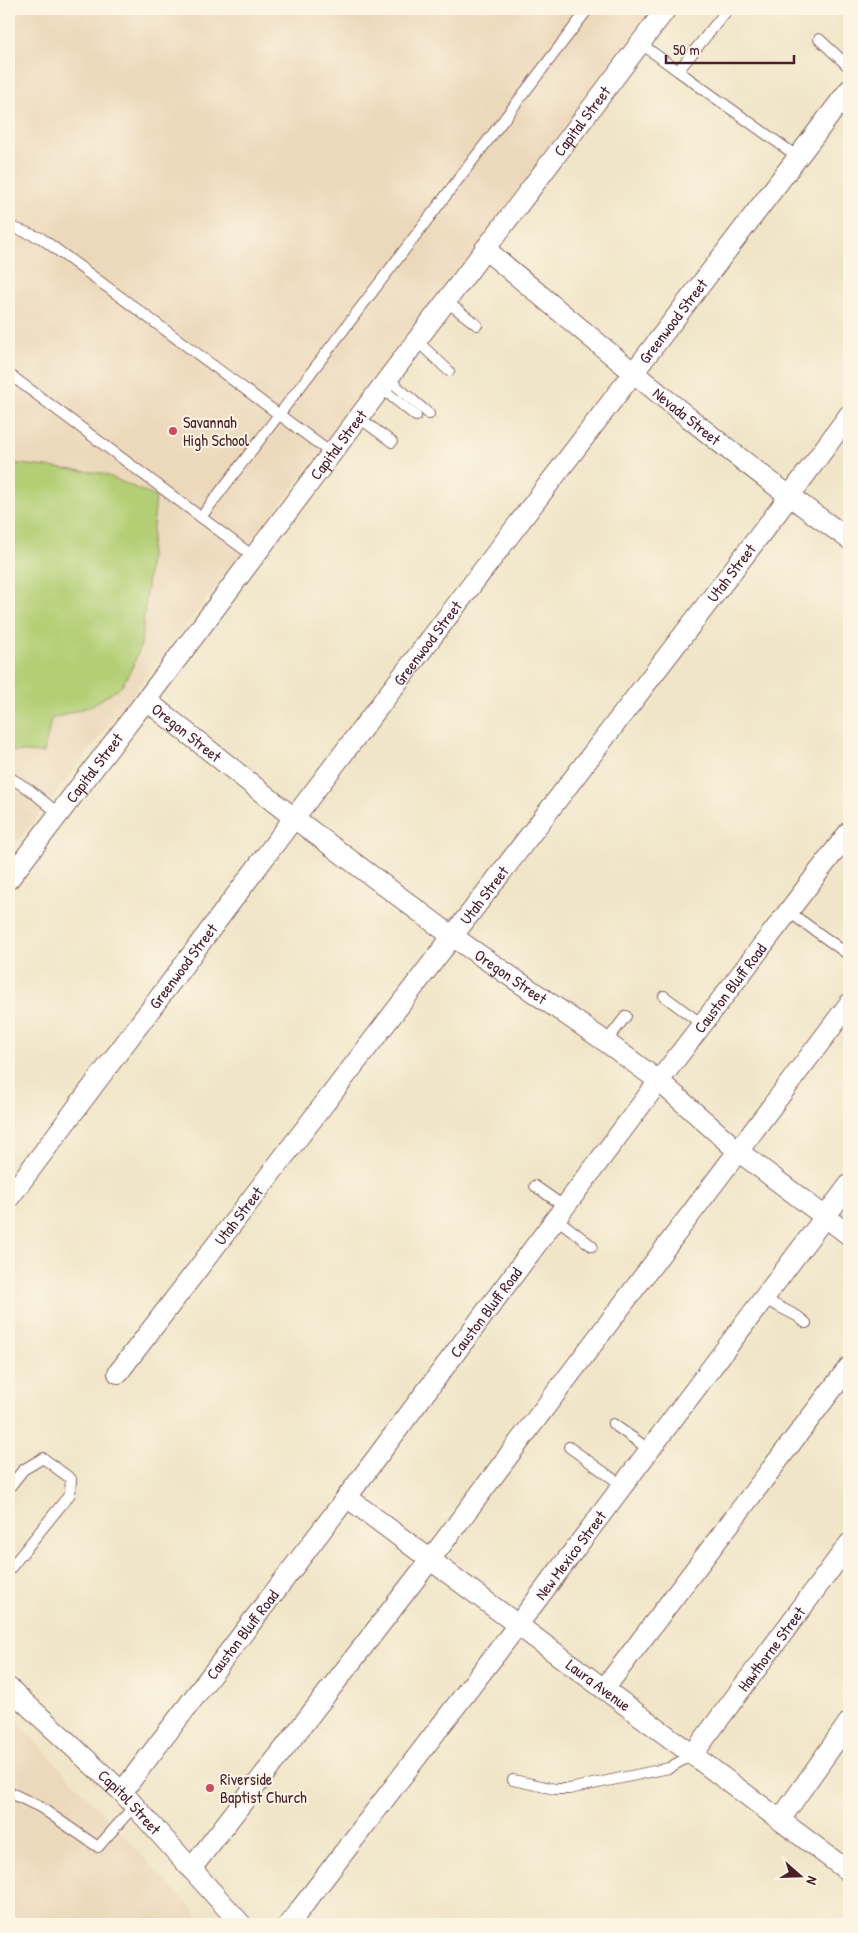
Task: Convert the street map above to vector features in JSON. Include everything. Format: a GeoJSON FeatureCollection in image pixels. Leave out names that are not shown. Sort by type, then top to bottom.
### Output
{"type":"FeatureCollection","features":[{"type":"Feature","properties":{"kind":"street","name":"Capital Street"},"geometry":{"type":"LineString","coordinates":[[9,879],[666,9]]}},
{"type":"Feature","properties":{"kind":"street","name":"Greenwood Street"},"geometry":{"type":"LineString","coordinates":[[9,1198],[294,818],[849,90]]}},
{"type":"Feature","properties":{"kind":"street","name":"Nevada Street"},"geometry":{"type":"LineString","coordinates":[[485,249],[634,373],[789,497],[849,539]]}},
{"type":"Feature","properties":{"kind":"street","name":"Utah Street"},"geometry":{"type":"LineString","coordinates":[[118,1374],[789,497],[849,415]]}},
{"type":"Feature","properties":{"kind":"street","name":"Oregon Street"},"geometry":{"type":"LineString","coordinates":[[146,700],[294,818],[452,936],[606,1042],[659,1081],[738,1151],[849,1234]]}},
{"type":"Feature","properties":{"kind":"street","name":"Causton Bluff Road"},"geometry":{"type":"LineString","coordinates":[[128,1799],[347,1497],[659,1081],[849,832]]}},
{"type":"Feature","properties":{"kind":"street"},"geometry":{"type":"LineString","coordinates":[[191,1869],[430,1560],[849,1004]]}},
{"type":"Feature","properties":{"kind":"street","name":"New Mexico Street"},"geometry":{"type":"LineString","coordinates":[[289,1924],[517,1626],[849,1185]]}},
{"type":"Feature","properties":{"kind":"street"},"geometry":{"type":"LineString","coordinates":[[604,1689],[849,1367]]}},
{"type":"Feature","properties":{"kind":"street","name":"Laura Avenue"},"geometry":{"type":"LineString","coordinates":[[347,1497],[517,1626],[693,1754],[849,1872]]}},
{"type":"Feature","properties":{"kind":"street","name":"Hawthorne Street"},"geometry":{"type":"LineString","coordinates":[[693,1754],[849,1544]]}},
{"type":"Feature","properties":{"kind":"street","name":"Capitol Street"},"geometry":{"type":"LineString","coordinates":[[9,1688],[128,1799],[241,1924]]}},
{"type":"Feature","properties":{"kind":"street"},"geometry":{"type":"LineString","coordinates":[[780,1820],[849,1722]]}},
{"type":"Feature","properties":{"kind":"lane"},"geometry":{"type":"LineString","coordinates":[[201,518],[278,414],[588,9]]}},
{"type":"Feature","properties":{"kind":"lane"},"geometry":{"type":"LineString","coordinates":[[678,71],[728,9]]}},
{"type":"Feature","properties":{"kind":"lane"},"geometry":{"type":"LineString","coordinates":[[819,39],[849,67]]}},
{"type":"Feature","properties":{"kind":"lane"},"geometry":{"type":"LineString","coordinates":[[640,42],[798,157]]}},
{"type":"Feature","properties":{"kind":"lane"},"geometry":{"type":"LineString","coordinates":[[9,226],[41,238],[331,453]]}},
{"type":"Feature","properties":{"kind":"lane"},"geometry":{"type":"LineString","coordinates":[[446,301],[477,325]]}},
{"type":"Feature","properties":{"kind":"lane"},"geometry":{"type":"LineString","coordinates":[[416,340],[449,371]]}},
{"type":"Feature","properties":{"kind":"lane"},"geometry":{"type":"LineString","coordinates":[[9,374],[253,556]]}},
{"type":"Feature","properties":{"kind":"lane"},"geometry":{"type":"LineString","coordinates":[[384,383],[429,414]]}},
{"type":"Feature","properties":{"kind":"lane"},"geometry":{"type":"LineString","coordinates":[[384,383],[416,416]]}},
{"type":"Feature","properties":{"kind":"lane"},"geometry":{"type":"LineString","coordinates":[[358,417],[392,442]]}},
{"type":"Feature","properties":{"kind":"lane"},"geometry":{"type":"LineString","coordinates":[[9,777],[30,790],[59,814]]}},
{"type":"Feature","properties":{"kind":"lane"},"geometry":{"type":"LineString","coordinates":[[789,912],[849,955]]}},
{"type":"Feature","properties":{"kind":"lane"},"geometry":{"type":"LineString","coordinates":[[664,996],[703,1025]]}},
{"type":"Feature","properties":{"kind":"lane"},"geometry":{"type":"LineString","coordinates":[[606,1042],[626,1016]]}},
{"type":"Feature","properties":{"kind":"lane"},"geometry":{"type":"LineString","coordinates":[[535,1186],[592,1246]]}},
{"type":"Feature","properties":{"kind":"lane"},"geometry":{"type":"LineString","coordinates":[[764,1298],[806,1323]]}},
{"type":"Feature","properties":{"kind":"lane"},"geometry":{"type":"LineString","coordinates":[[613,1424],[650,1450]]}},
{"type":"Feature","properties":{"kind":"lane"},"geometry":{"type":"LineString","coordinates":[[569,1447],[623,1486]]}},
{"type":"Feature","properties":{"kind":"lane"},"geometry":{"type":"LineString","coordinates":[[9,1488],[23,1470],[43,1458],[71,1480],[70,1494],[9,1570]]}},
{"type":"Feature","properties":{"kind":"lane"},"geometry":{"type":"LineString","coordinates":[[513,1780],[555,1789],[569,1789],[669,1768],[693,1754]]}},
{"type":"Feature","properties":{"kind":"lane"},"geometry":{"type":"LineString","coordinates":[[9,1792],[40,1807],[98,1847],[128,1799]]}},
{"type":"Feature","properties":{"kind":"shaded area","name":"Savannah High School"},"geometry":{"type":"Polygon","coordinates":[[[9,9],[665,9],[9,853],[9,9]]]}},
{"type":"Feature","properties":{"kind":"shaded area"},"geometry":{"type":"Polygon","coordinates":[[[9,1713],[206,1924],[9,1924],[9,1713]]]}},
{"type":"Feature","properties":{"kind":"green space"},"geometry":{"type":"Polygon","coordinates":[[[9,445],[11,445],[10,463],[102,473],[156,497],[141,645],[133,666],[121,687],[91,706],[51,719],[44,753],[9,751],[9,445]]]}},
{"type":"Feature","properties":{"kind":"place","name":"Savannah High School"},"geometry":{"type":"Point","coordinates":[173,431]}},
{"type":"Feature","properties":{"kind":"place","name":"Riverside Baptist Church"},"geometry":{"type":"Point","coordinates":[210,1788]}}]}
